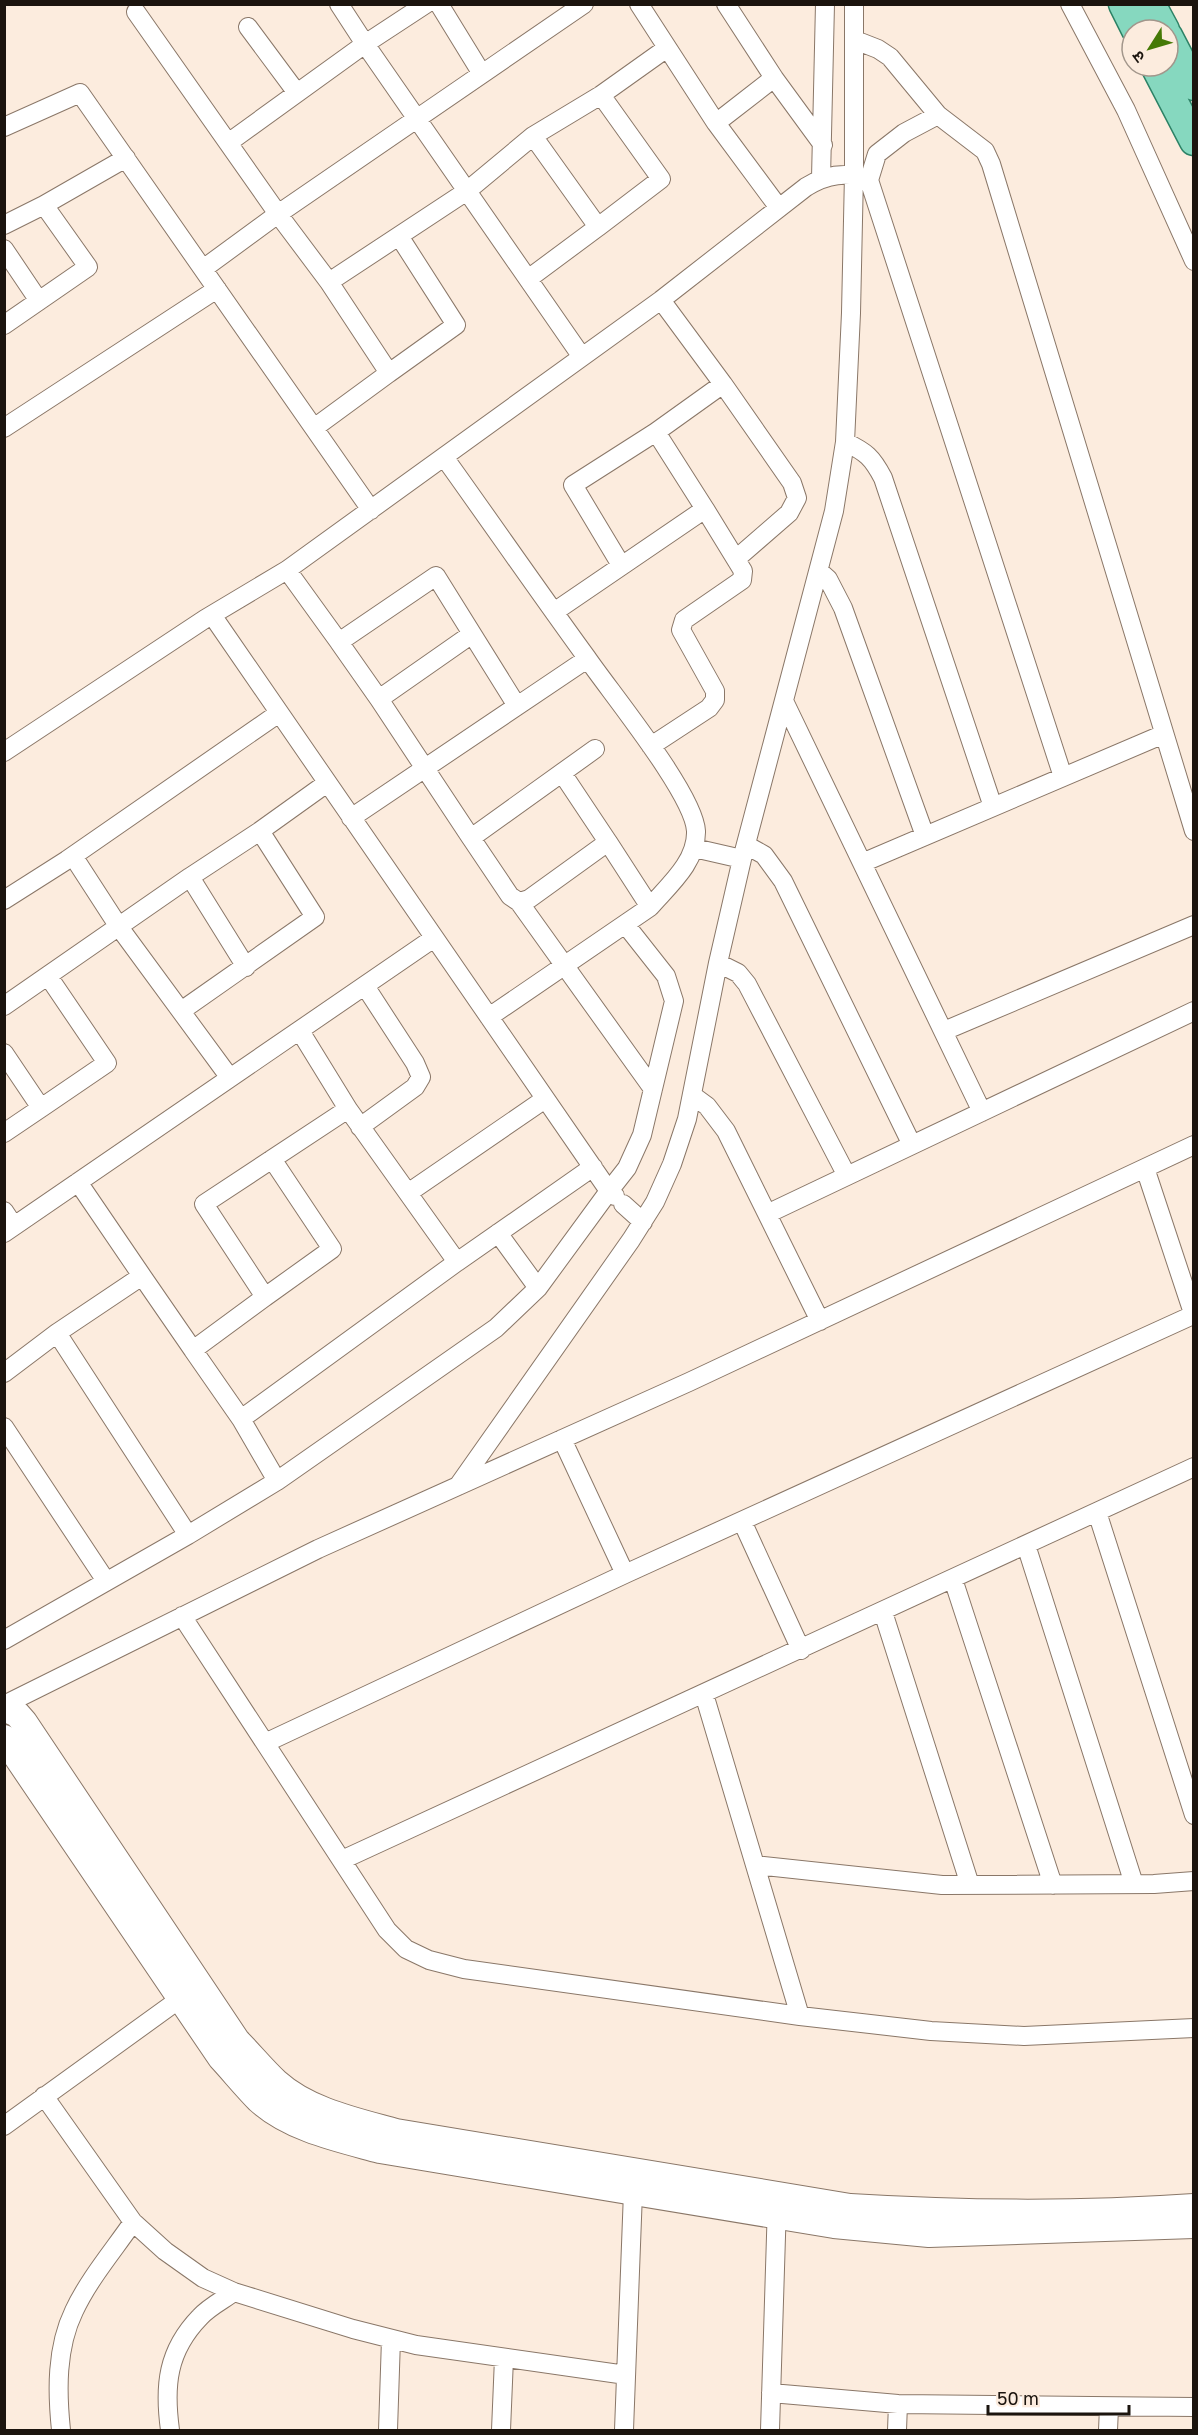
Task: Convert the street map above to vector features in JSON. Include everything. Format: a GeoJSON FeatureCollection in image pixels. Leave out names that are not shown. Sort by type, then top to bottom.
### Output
{"type":"FeatureCollection","features":[{"type":"Feature","properties":{"kind":"main road"},"geometry":{"type":"LineString","coordinates":[[1123,4],[1130,18]]}},
{"type":"Feature","properties":{"kind":"main road"},"geometry":{"type":"LineString","coordinates":[[1151,4],[1159,18]]}},
{"type":"Feature","properties":{"kind":"main road"},"geometry":{"type":"LineString","coordinates":[[1180,59],[1194,86]]}},
{"type":"Feature","properties":{"kind":"main road"},"geometry":{"type":"LineString","coordinates":[[1161,78],[1194,141]]}},
{"type":"Feature","properties":{"kind":"street"},"geometry":{"type":"LineString","coordinates":[[339,4],[582,357]]}},
{"type":"Feature","properties":{"kind":"street"},"geometry":{"type":"LineString","coordinates":[[228,143],[365,44],[426,4]]}},
{"type":"Feature","properties":{"kind":"street"},"geometry":{"type":"LineString","coordinates":[[439,4],[482,74]]}},
{"type":"Feature","properties":{"kind":"street"},"geometry":{"type":"LineString","coordinates":[[203,269],[278,214],[584,4]]}},
{"type":"Feature","properties":{"kind":"street"},"geometry":{"type":"LineString","coordinates":[[639,4],[716,123],[779,208]]}},
{"type":"Feature","properties":{"kind":"street"},"geometry":{"type":"LineString","coordinates":[[726,4],[774,78],[823,145]]}},
{"type":"Feature","properties":{"kind":"street"},"geometry":{"type":"LineString","coordinates":[[821,178],[825,4]]}},
{"type":"Feature","properties":{"kind":"street"},"geometry":{"type":"LineString","coordinates":[[458,1486],[643,1222],[672,1164],[687,1119],[718,963],[744,852],[834,511],[845,442],[862,177],[854,4]]}},
{"type":"Feature","properties":{"kind":"street"},"geometry":{"type":"LineString","coordinates":[[1070,4],[1126,110],[1194,261]]}},
{"type":"Feature","properties":{"kind":"street"},"geometry":{"type":"LineString","coordinates":[[136,12],[278,214],[329,282],[389,373]]}},
{"type":"Feature","properties":{"kind":"street"},"geometry":{"type":"LineString","coordinates":[[248,27],[297,93]]}},
{"type":"Feature","properties":{"kind":"street"},"geometry":{"type":"LineString","coordinates":[[855,40],[878,49],[890,57],[938,115],[985,151],[991,164],[1194,831]]}},
{"type":"Feature","properties":{"kind":"street"},"geometry":{"type":"LineString","coordinates":[[329,282],[467,190],[534,136],[601,95],[668,48]]}},
{"type":"Feature","properties":{"kind":"street"},"geometry":{"type":"LineString","coordinates":[[716,123],[774,78]]}},
{"type":"Feature","properties":{"kind":"street"},"geometry":{"type":"LineString","coordinates":[[4,128],[81,93],[371,510]]}},
{"type":"Feature","properties":{"kind":"street"},"geometry":{"type":"LineString","coordinates":[[528,279],[661,179],[601,95]]}},
{"type":"Feature","properties":{"kind":"street"},"geometry":{"type":"LineString","coordinates":[[862,177],[877,154],[890,141],[938,115]]}},
{"type":"Feature","properties":{"kind":"street"},"geometry":{"type":"LineString","coordinates":[[534,136],[598,227]]}},
{"type":"Feature","properties":{"kind":"street"},"geometry":{"type":"LineString","coordinates":[[4,225],[126,158]]}},
{"type":"Feature","properties":{"kind":"street"},"geometry":{"type":"LineString","coordinates":[[4,752],[212,615],[287,570],[661,300],[821,178],[862,177]]}},
{"type":"Feature","properties":{"kind":"street"},"geometry":{"type":"LineString","coordinates":[[862,177],[1063,777]]}},
{"type":"Feature","properties":{"kind":"street"},"geometry":{"type":"LineString","coordinates":[[4,325],[88,267],[44,205]]}},
{"type":"Feature","properties":{"kind":"street"},"geometry":{"type":"LineString","coordinates":[[314,428],[456,325],[399,236]]}},
{"type":"Feature","properties":{"kind":"street"},"geometry":{"type":"LineString","coordinates":[[4,249],[39,301]]}},
{"type":"Feature","properties":{"kind":"street"},"geometry":{"type":"LineString","coordinates":[[8,419],[217,289]]}},
{"type":"Feature","properties":{"kind":"street"},"geometry":{"type":"LineString","coordinates":[[661,300],[792,483],[797,498],[789,513],[736,560]]}},
{"type":"Feature","properties":{"kind":"street"},"geometry":{"type":"LineString","coordinates":[[621,566],[573,484],[656,432],[723,384]]}},
{"type":"Feature","properties":{"kind":"street"},"geometry":{"type":"LineString","coordinates":[[651,746],[709,708],[715,700],[715,691],[681,630],[684,620],[742,580],[743,571],[656,432]]}},
{"type":"Feature","properties":{"kind":"street"},"geometry":{"type":"LineString","coordinates":[[845,442],[862,450],[873,460],[883,478],[993,807]]}},
{"type":"Feature","properties":{"kind":"street"},"geometry":{"type":"LineString","coordinates":[[444,457],[651,746],[691,809],[699,850],[650,907],[489,1017]]}},
{"type":"Feature","properties":{"kind":"street"},"geometry":{"type":"LineString","coordinates":[[554,612],[705,509]]}},
{"type":"Feature","properties":{"kind":"street"},"geometry":{"type":"LineString","coordinates":[[287,570],[379,699],[510,896],[519,903],[653,1089]]}},
{"type":"Feature","properties":{"kind":"street"},"geometry":{"type":"LineString","coordinates":[[819,571],[828,579],[843,608],[925,836]]}},
{"type":"Feature","properties":{"kind":"street"},"geometry":{"type":"LineString","coordinates":[[339,642],[436,576],[517,706]]}},
{"type":"Feature","properties":{"kind":"street"},"geometry":{"type":"LineString","coordinates":[[212,615],[593,1167],[616,1197],[643,1222]]}},
{"type":"Feature","properties":{"kind":"street"},"geometry":{"type":"LineString","coordinates":[[379,699],[472,634]]}},
{"type":"Feature","properties":{"kind":"street"},"geometry":{"type":"LineString","coordinates":[[351,818],[587,659]]}},
{"type":"Feature","properties":{"kind":"street"},"geometry":{"type":"LineString","coordinates":[[784,701],[982,1112]]}},
{"type":"Feature","properties":{"kind":"street"},"geometry":{"type":"LineString","coordinates":[[4,900],[73,856],[279,713]]}},
{"type":"Feature","properties":{"kind":"street"},"geometry":{"type":"LineString","coordinates":[[862,863],[1164,734]]}},
{"type":"Feature","properties":{"kind":"street"},"geometry":{"type":"LineString","coordinates":[[471,838],[595,749]]}},
{"type":"Feature","properties":{"kind":"street"},"geometry":{"type":"LineString","coordinates":[[562,773],[650,907]]}},
{"type":"Feature","properties":{"kind":"street"},"geometry":{"type":"LineString","coordinates":[[4,1006],[327,783]]}},
{"type":"Feature","properties":{"kind":"street"},"geometry":{"type":"LineString","coordinates":[[181,1011],[315,917],[260,831]]}},
{"type":"Feature","properties":{"kind":"street"},"geometry":{"type":"LineString","coordinates":[[519,903],[529,899],[608,842]]}},
{"type":"Feature","properties":{"kind":"street"},"geometry":{"type":"LineString","coordinates":[[699,850],[723,855],[744,852],[764,855],[783,881],[912,1145]]}},
{"type":"Feature","properties":{"kind":"street"},"geometry":{"type":"LineString","coordinates":[[73,856],[119,927],[230,1078]]}},
{"type":"Feature","properties":{"kind":"street"},"geometry":{"type":"LineString","coordinates":[[190,877],[246,967]]}},
{"type":"Feature","properties":{"kind":"street"},"geometry":{"type":"LineString","coordinates":[[4,1640],[188,1535],[277,1480],[496,1328],[538,1288],[616,1197],[636,1152],[653,1089],[674,1001],[673,995],[666,976],[625,924]]}},
{"type":"Feature","properties":{"kind":"street"},"geometry":{"type":"LineString","coordinates":[[944,1031],[1194,925]]}},
{"type":"Feature","properties":{"kind":"street"},"geometry":{"type":"LineString","coordinates":[[8,1223],[78,1182],[434,938]]}},
{"type":"Feature","properties":{"kind":"street"},"geometry":{"type":"LineString","coordinates":[[718,963],[738,973],[747,984],[847,1176]]}},
{"type":"Feature","properties":{"kind":"street"},"geometry":{"type":"LineString","coordinates":[[4,1133],[107,1063],[48,976]]}},
{"type":"Feature","properties":{"kind":"street"},"geometry":{"type":"LineString","coordinates":[[360,1127],[415,1087],[421,1077],[415,1063],[365,986]]}},
{"type":"Feature","properties":{"kind":"street"},"geometry":{"type":"LineString","coordinates":[[767,1214],[1194,1011]]}},
{"type":"Feature","properties":{"kind":"street"},"geometry":{"type":"LineString","coordinates":[[300,1030],[360,1127],[457,1262]]}},
{"type":"Feature","properties":{"kind":"street"},"geometry":{"type":"LineString","coordinates":[[4,1053],[41,1108]]}},
{"type":"Feature","properties":{"kind":"street"},"geometry":{"type":"LineString","coordinates":[[692,1095],[707,1106],[726,1131],[820,1321]]}},
{"type":"Feature","properties":{"kind":"street"},"geometry":{"type":"LineString","coordinates":[[408,1193],[545,1098]]}},
{"type":"Feature","properties":{"kind":"street"},"geometry":{"type":"LineString","coordinates":[[265,1297],[204,1204],[348,1109]]}},
{"type":"Feature","properties":{"kind":"street"},"geometry":{"type":"LineString","coordinates":[[4,1706],[318,1549],[820,1321],[1194,1145]]}},
{"type":"Feature","properties":{"kind":"street"},"geometry":{"type":"LineString","coordinates":[[193,1350],[332,1249],[272,1159]]}},
{"type":"Feature","properties":{"kind":"street"},"geometry":{"type":"LineString","coordinates":[[241,1419],[457,1262],[593,1167]]}},
{"type":"Feature","properties":{"kind":"street"},"geometry":{"type":"LineString","coordinates":[[265,1743],[625,1574],[1193,1316],[1145,1168]]}},
{"type":"Feature","properties":{"kind":"street"},"geometry":{"type":"LineString","coordinates":[[78,1182],[241,1419],[277,1480]]}},
{"type":"Feature","properties":{"kind":"street"},"geometry":{"type":"LineString","coordinates":[[498,1233],[538,1288]]}},
{"type":"Feature","properties":{"kind":"street"},"geometry":{"type":"LineString","coordinates":[[4,1372],[142,1276]]}},
{"type":"Feature","properties":{"kind":"street"},"geometry":{"type":"LineString","coordinates":[[57,1333],[188,1535]]}},
{"type":"Feature","properties":{"kind":"street"},"geometry":{"type":"LineString","coordinates":[[4,1427],[106,1581]]}},
{"type":"Feature","properties":{"kind":"street"},"geometry":{"type":"LineString","coordinates":[[562,1439],[625,1574]]}},
{"type":"Feature","properties":{"kind":"street"},"geometry":{"type":"LineString","coordinates":[[342,1860],[1194,1467]]}},
{"type":"Feature","properties":{"kind":"street"},"geometry":{"type":"LineString","coordinates":[[1097,1512],[1194,1815]]}},
{"type":"Feature","properties":{"kind":"street"},"geometry":{"type":"LineString","coordinates":[[742,1521],[801,1650]]}},
{"type":"Feature","properties":{"kind":"street"},"geometry":{"type":"LineString","coordinates":[[1026,1545],[1134,1884]]}},
{"type":"Feature","properties":{"kind":"street"},"geometry":{"type":"LineString","coordinates":[[954,1579],[1053,1885]]}},
{"type":"Feature","properties":{"kind":"street"},"geometry":{"type":"LineString","coordinates":[[883,1612],[970,1886]]}},
{"type":"Feature","properties":{"kind":"street"},"geometry":{"type":"LineString","coordinates":[[182,1616],[387,1930],[405,1949],[429,1960],[464,1969],[800,2016],[931,2031],[1024,2036],[1194,2028]]}},
{"type":"Feature","properties":{"kind":"street"},"geometry":{"type":"LineString","coordinates":[[704,1694],[800,2016]]}},
{"type":"Feature","properties":{"kind":"street"},"geometry":{"type":"LineString","coordinates":[[4,1706],[17,1714],[24,1722],[190,1992],[221,2058],[261,2101],[289,2119],[326,2135],[380,2150],[633,2192],[777,2206],[850,2207],[927,2212],[1135,2211],[1194,2207]]}},
{"type":"Feature","properties":{"kind":"street"},"geometry":{"type":"LineString","coordinates":[[4,1738],[190,1992],[277,2083],[306,2102],[343,2117],[396,2132],[777,2206],[834,2225],[929,2234],[1194,2225]]}},
{"type":"Feature","properties":{"kind":"street"},"geometry":{"type":"LineString","coordinates":[[755,1865],[970,1886],[1194,1881]]}},
{"type":"Feature","properties":{"kind":"street"},"geometry":{"type":"LineString","coordinates":[[4,2126],[190,1992]]}},
{"type":"Feature","properties":{"kind":"street"},"geometry":{"type":"LineString","coordinates":[[44,2096],[134,2222],[165,2251],[203,2278],[234,2292],[416,2345],[626,2375]]}},
{"type":"Feature","properties":{"kind":"street"},"geometry":{"type":"LineString","coordinates":[[624,2430],[633,2192]]}},
{"type":"Feature","properties":{"kind":"street"},"geometry":{"type":"LineString","coordinates":[[770,2430],[777,2206]]}},
{"type":"Feature","properties":{"kind":"street"},"geometry":{"type":"LineString","coordinates":[[61,2430],[58,2395],[62,2351],[73,2314],[88,2285],[134,2222]]}},
{"type":"Feature","properties":{"kind":"street"},"geometry":{"type":"LineString","coordinates":[[170,2430],[166,2403],[170,2364],[182,2339],[201,2316],[234,2292]]}},
{"type":"Feature","properties":{"kind":"street"},"geometry":{"type":"LineString","coordinates":[[388,2430],[391,2338]]}},
{"type":"Feature","properties":{"kind":"street"},"geometry":{"type":"LineString","coordinates":[[501,2430],[504,2358]]}},
{"type":"Feature","properties":{"kind":"street"},"geometry":{"type":"LineString","coordinates":[[771,2393],[898,2404],[1109,2408],[1194,2407]]}},
{"type":"Feature","properties":{"kind":"street"},"geometry":{"type":"LineString","coordinates":[[897,2430],[898,2404]]}},
{"type":"Feature","properties":{"kind":"street"},"geometry":{"type":"LineString","coordinates":[[1108,2430],[1109,2408]]}}]}
